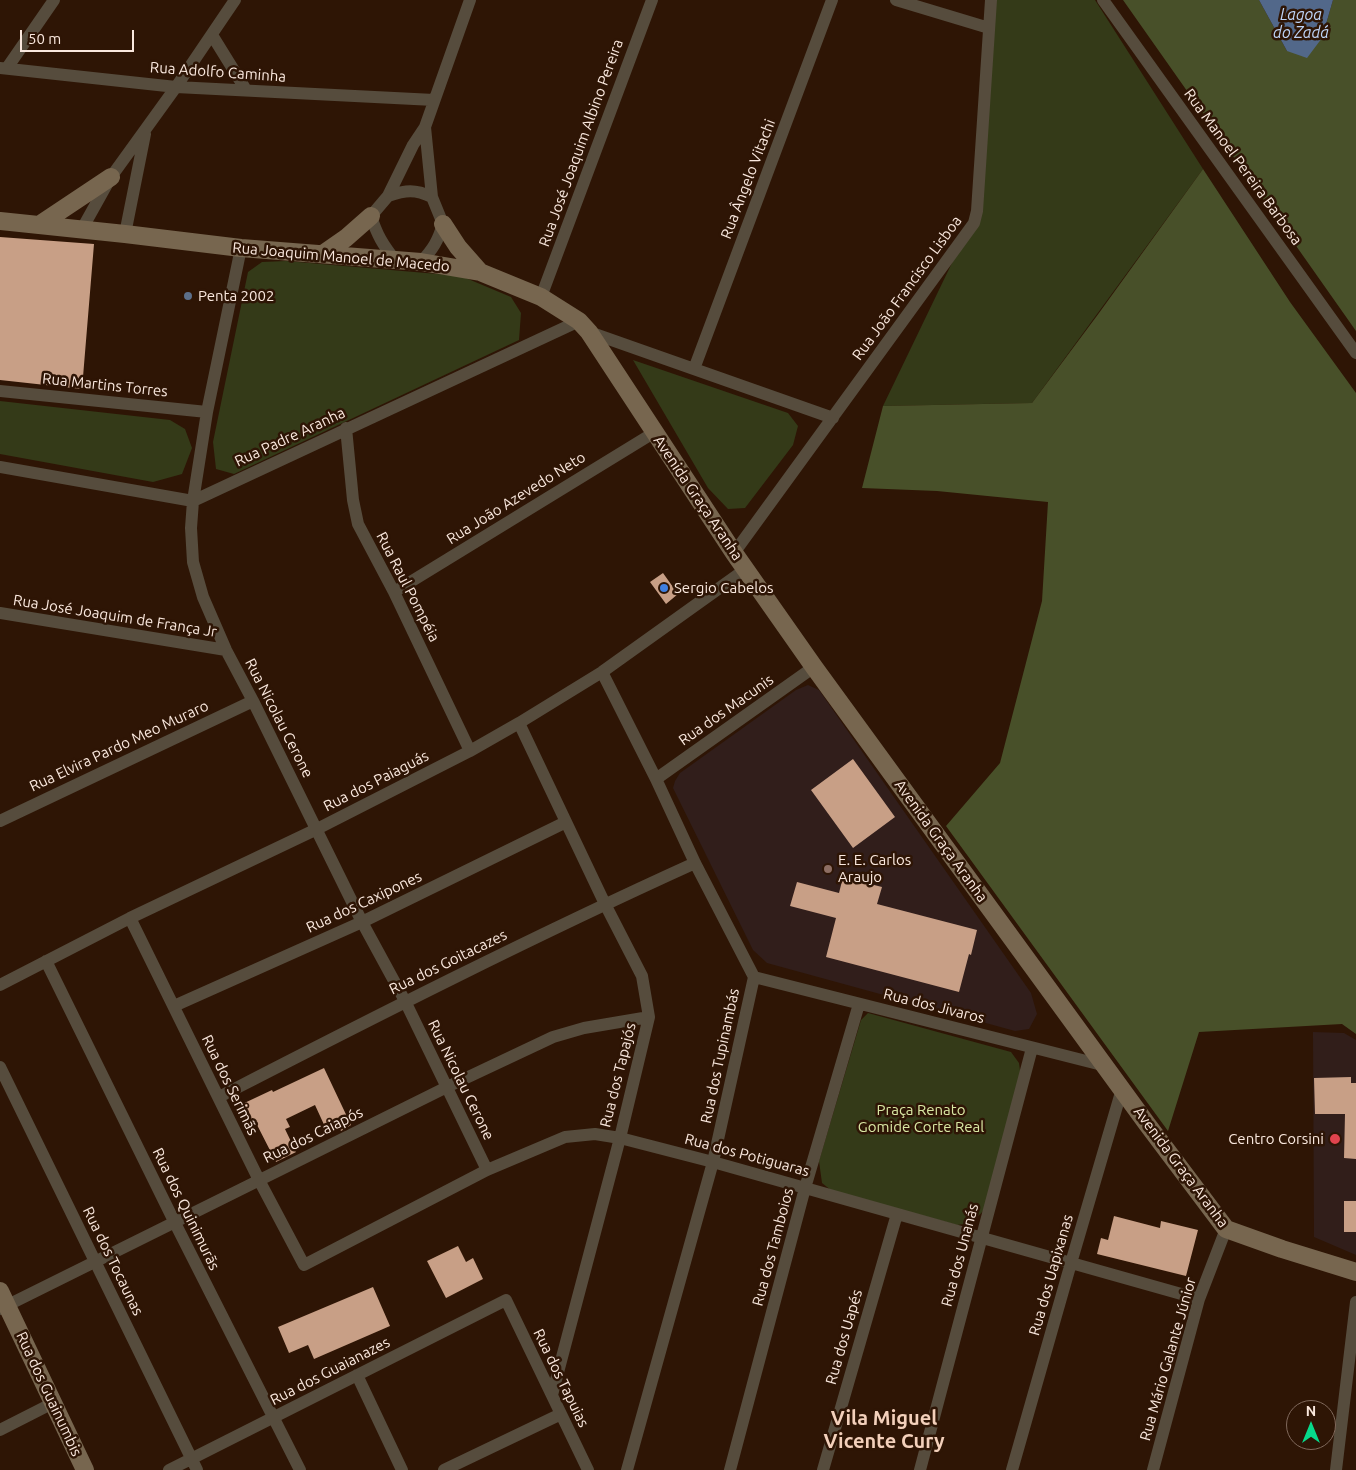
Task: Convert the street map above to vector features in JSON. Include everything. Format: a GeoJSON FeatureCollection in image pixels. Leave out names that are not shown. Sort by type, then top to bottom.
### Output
{"type":"FeatureCollection","features":[{"type":"Feature","properties":{"kind":"street"},"geometry":{"type":"LineString","coordinates":[[4,68],[54,0]]}},
{"type":"Feature","properties":{"kind":"street"},"geometry":{"type":"LineString","coordinates":[[82,229],[111,177],[176,87],[235,0]]}},
{"type":"Feature","properties":{"kind":"street"},"geometry":{"type":"LineString","coordinates":[[323,254],[371,216],[388,196],[413,145],[425,126],[470,0]]}},
{"type":"Feature","properties":{"kind":"street","name":"Rua José Joaquim Albino Pereira"},"geometry":{"type":"LineString","coordinates":[[541,297],[652,0]]}},
{"type":"Feature","properties":{"kind":"street","name":"Rua Ângelo Vitachi"},"geometry":{"type":"LineString","coordinates":[[694,369],[832,0]]}},
{"type":"Feature","properties":{"kind":"street"},"geometry":{"type":"LineString","coordinates":[[896,0],[989,28]]}},
{"type":"Feature","properties":{"kind":"street","name":"Rua João Francisco Lisboa"},"geometry":{"type":"LineString","coordinates":[[734,552],[974,224],[977,211],[991,0]]}},
{"type":"Feature","properties":{"kind":"street","name":"Rua Manoel Pereira Barbosa"},"geometry":{"type":"LineString","coordinates":[[1103,0],[1356,353]]}},
{"type":"Feature","properties":{"kind":"street"},"geometry":{"type":"LineString","coordinates":[[212,35],[246,90]]}},
{"type":"Feature","properties":{"kind":"street","name":"Rua Adolfo Caminha"},"geometry":{"type":"LineString","coordinates":[[4,68],[176,87],[434,100]]}},
{"type":"Feature","properties":{"kind":"street"},"geometry":{"type":"LineString","coordinates":[[425,126],[432,197],[444,224],[458,247],[480,272]]}},
{"type":"Feature","properties":{"kind":"street"},"geometry":{"type":"LineString","coordinates":[[125,234],[146,129]]}},
{"type":"Feature","properties":{"kind":"street"},"geometry":{"type":"LineString","coordinates":[[39,225],[111,177]]}},
{"type":"Feature","properties":{"kind":"street"},"geometry":{"type":"LineString","coordinates":[[388,196],[412,191],[432,197]]}},
{"type":"Feature","properties":{"kind":"street"},"geometry":{"type":"LineString","coordinates":[[371,216],[376,234],[382,245],[395,260]]}},
{"type":"Feature","properties":{"kind":"street","name":"Rua Joaquim Manoel de Macedo"},"geometry":{"type":"LineString","coordinates":[[0,221],[241,248],[421,262],[480,272],[541,297],[584,326],[694,369],[833,418]]}},
{"type":"Feature","properties":{"kind":"street"},"geometry":{"type":"LineString","coordinates":[[421,262],[439,239],[444,224]]}},
{"type":"Feature","properties":{"kind":"street","name":"Rua Nicolau Cerone"},"geometry":{"type":"LineString","coordinates":[[241,248],[207,412],[193,500],[191,528],[194,562],[203,597],[226,650],[362,922],[405,1001],[487,1170]]}},
{"type":"Feature","properties":{"kind":"street","name":"Rua Padre Aranha"},"geometry":{"type":"LineString","coordinates":[[193,500],[346,428],[584,326]]}},
{"type":"Feature","properties":{"kind":"street","name":"Avenida Graça Aranha"},"geometry":{"type":"LineString","coordinates":[[584,326],[734,552],[814,667],[1226,1229],[1356,1272]]}},
{"type":"Feature","properties":{"kind":"street","name":"Rua Martins Torres"},"geometry":{"type":"LineString","coordinates":[[0,391],[207,412]]}},
{"type":"Feature","properties":{"kind":"street","name":"Rua Raul Pompéia"},"geometry":{"type":"LineString","coordinates":[[346,428],[353,500],[358,524],[394,592],[470,751]]}},
{"type":"Feature","properties":{"kind":"street","name":"Rua João Azevedo Neto"},"geometry":{"type":"LineString","coordinates":[[394,592],[655,432]]}},
{"type":"Feature","properties":{"kind":"street"},"geometry":{"type":"LineString","coordinates":[[0,468],[193,500]]}},
{"type":"Feature","properties":{"kind":"street","name":"Rua dos Paiaguás"},"geometry":{"type":"LineString","coordinates":[[0,985],[130,918],[317,829],[470,751],[602,672],[746,569]]}},
{"type":"Feature","properties":{"kind":"street","name":"Rua José Joaquim de França Jr"},"geometry":{"type":"LineString","coordinates":[[0,613],[226,650]]}},
{"type":"Feature","properties":{"kind":"street","name":"Rua dos Macunis"},"geometry":{"type":"LineString","coordinates":[[656,779],[814,667]]}},
{"type":"Feature","properties":{"kind":"street","name":"Rua dos Tupinambás"},"geometry":{"type":"LineString","coordinates":[[602,672],[656,779],[695,863],[754,977],[713,1162],[627,1470]]}},
{"type":"Feature","properties":{"kind":"street","name":"Rua Elvira Pardo Meo Muraro"},"geometry":{"type":"LineString","coordinates":[[0,821],[253,701]]}},
{"type":"Feature","properties":{"kind":"street","name":"Rua dos Tapajós"},"geometry":{"type":"LineString","coordinates":[[519,723],[605,904],[642,976],[649,1017],[620,1138],[552,1395]]}},
{"type":"Feature","properties":{"kind":"street","name":"Rua dos Caxipones"},"geometry":{"type":"LineString","coordinates":[[174,1006],[362,922],[566,822]]}},
{"type":"Feature","properties":{"kind":"street","name":"Rua dos Goitacazes"},"geometry":{"type":"LineString","coordinates":[[219,1097],[405,1001],[605,904],[695,863]]}},
{"type":"Feature","properties":{"kind":"street","name":"Rua dos Serimãs"},"geometry":{"type":"LineString","coordinates":[[130,918],[259,1180],[304,1265]]}},
{"type":"Feature","properties":{"kind":"street","name":"Rua dos Quinimurãs"},"geometry":{"type":"LineString","coordinates":[[46,962],[174,1222],[300,1470]]}},
{"type":"Feature","properties":{"kind":"street","name":"Rua dos Jivaros"},"geometry":{"type":"LineString","coordinates":[[754,977],[1106,1066]]}},
{"type":"Feature","properties":{"kind":"street","name":"Rua dos Tamboios"},"geometry":{"type":"LineString","coordinates":[[730,1470],[805,1188],[859,1004]]}},
{"type":"Feature","properties":{"kind":"street","name":"Rua dos Caiapós"},"geometry":{"type":"LineString","coordinates":[[2,1302],[95,1261],[446,1087],[553,1037],[584,1028],[649,1017]]}},
{"type":"Feature","properties":{"kind":"street","name":"Rua dos Unanás"},"geometry":{"type":"LineString","coordinates":[[920,1470],[1032,1048]]}},
{"type":"Feature","properties":{"kind":"street","name":"Rua dos Tocaunas"},"geometry":{"type":"LineString","coordinates":[[0,1067],[194,1465]]}},
{"type":"Feature","properties":{"kind":"street","name":"Rua dos Uapixanas"},"geometry":{"type":"LineString","coordinates":[[1012,1470],[1122,1089]]}},
{"type":"Feature","properties":{"kind":"street","name":"Rua dos Potiguaras"},"geometry":{"type":"LineString","coordinates":[[304,1265],[487,1170],[566,1137],[595,1134],[620,1138],[713,1162],[1199,1299]]}},
{"type":"Feature","properties":{"kind":"street","name":"Rua dos Uapés"},"geometry":{"type":"LineString","coordinates":[[823,1470],[897,1214]]}},
{"type":"Feature","properties":{"kind":"street","name":"Rua Mário Galante Júnior"},"geometry":{"type":"LineString","coordinates":[[1153,1470],[1199,1299],[1226,1229]]}},
{"type":"Feature","properties":{"kind":"street","name":"Rua dos Tapuias"},"geometry":{"type":"LineString","coordinates":[[506,1300],[588,1470]]}},
{"type":"Feature","properties":{"kind":"street","name":"Rua dos Guaianazes"},"geometry":{"type":"LineString","coordinates":[[169,1470],[194,1465],[273,1418],[506,1300]]}},
{"type":"Feature","properties":{"kind":"street","name":"Rua dos Guainumbis"},"geometry":{"type":"LineString","coordinates":[[2,1302],[85,1470]]}},
{"type":"Feature","properties":{"kind":"street"},"geometry":{"type":"LineString","coordinates":[[1336,1470],[1356,1302]]}},
{"type":"Feature","properties":{"kind":"street"},"geometry":{"type":"LineString","coordinates":[[357,1375],[402,1470]]}},
{"type":"Feature","properties":{"kind":"street"},"geometry":{"type":"LineString","coordinates":[[0,1430],[53,1403]]}},
{"type":"Feature","properties":{"kind":"street"},"geometry":{"type":"LineString","coordinates":[[444,1470],[561,1414]]}},
{"type":"Feature","properties":{"kind":"shaded area","name":"E. E. Carlos Araujo"},"geometry":{"type":"Polygon","coordinates":[[[808,685],[819,690],[1031,993],[1037,1014],[1029,1029],[1015,1031],[767,963],[753,950],[673,788],[680,773],[796,690],[808,685]]]}},
{"type":"Feature","properties":{"kind":"shaded area","name":"Centro Corsini"},"geometry":{"type":"Polygon","coordinates":[[[1313,1032],[1344,1033],[1356,1040],[1356,1255],[1314,1237],[1313,1032]]]}},
{"type":"Feature","properties":{"kind":"green space"},"geometry":{"type":"Polygon","coordinates":[[[991,0],[1095,0],[1203,169],[1032,403],[883,406],[977,211],[991,0]]]}},
{"type":"Feature","properties":{"kind":"green space"},"geometry":{"type":"Polygon","coordinates":[[[1123,0],[1259,0],[1287,51],[1322,38],[1333,0],[1356,0],[1356,331],[1123,0]]]}},
{"type":"Feature","properties":{"kind":"green space"},"geometry":{"type":"Polygon","coordinates":[[[1203,169],[1290,302],[1356,393],[1356,1034],[1342,1024],[1199,1032],[1168,1131],[946,826],[1000,763],[1042,601],[1048,502],[937,491],[862,488],[883,406],[1032,403],[1203,169]]]}},
{"type":"Feature","properties":{"kind":"green space"},"geometry":{"type":"Polygon","coordinates":[[[286,261],[461,276],[511,297],[521,313],[519,340],[234,474],[216,469],[213,442],[248,272],[262,262],[286,261]]]}},
{"type":"Feature","properties":{"kind":"green space"},"geometry":{"type":"Polygon","coordinates":[[[633,360],[788,413],[798,426],[793,445],[745,508],[728,509],[708,488],[633,360]]]}},
{"type":"Feature","properties":{"kind":"green space"},"geometry":{"type":"Polygon","coordinates":[[[0,401],[170,420],[185,429],[192,448],[182,474],[153,482],[0,454],[0,401]]]}},
{"type":"Feature","properties":{"kind":"green space","name":"Praça Renato Gomide Corte Real"},"geometry":{"type":"Polygon","coordinates":[[[868,1013],[1011,1052],[1019,1063],[1021,1078],[984,1210],[972,1223],[957,1225],[832,1191],[822,1183],[819,1161],[861,1020],[868,1013]]]}},
{"type":"Feature","properties":{"kind":"water","name":"Lagoa do Zadá"},"geometry":{"type":"Polygon","coordinates":[[[1259,0],[1333,0],[1322,38],[1307,58],[1287,51],[1259,0]]]}},
{"type":"Feature","properties":{"kind":"building"},"geometry":{"type":"Polygon","coordinates":[[[0,237],[94,244],[82,389],[0,380],[0,237]]]}},
{"type":"Feature","properties":{"kind":"building","name":"Sergio Cabelos"},"geometry":{"type":"Polygon","coordinates":[[[663,573],[678,594],[666,604],[650,582],[663,573]]]}},
{"type":"Feature","properties":{"kind":"building"},"geometry":{"type":"Polygon","coordinates":[[[853,759],[895,817],[853,848],[811,790],[853,759]]]}},
{"type":"Feature","properties":{"kind":"building"},"geometry":{"type":"Polygon","coordinates":[[[843,877],[882,887],[877,904],[977,930],[959,992],[826,957],[836,918],[790,906],[797,882],[839,893],[843,877]]]}},
{"type":"Feature","properties":{"kind":"building"},"geometry":{"type":"Polygon","coordinates":[[[324,1068],[351,1125],[341,1131],[338,1124],[326,1129],[315,1105],[286,1119],[290,1127],[285,1129],[296,1152],[276,1162],[254,1119],[247,1122],[238,1106],[324,1068]]]}},
{"type":"Feature","properties":{"kind":"building"},"geometry":{"type":"Polygon","coordinates":[[[1351,1077],[1351,1083],[1356,1083],[1356,1159],[1344,1158],[1345,1114],[1315,1114],[1314,1078],[1351,1077]]]}},
{"type":"Feature","properties":{"kind":"building"},"geometry":{"type":"Polygon","coordinates":[[[1344,1201],[1356,1201],[1356,1232],[1344,1232],[1344,1201]]]}},
{"type":"Feature","properties":{"kind":"building"},"geometry":{"type":"Polygon","coordinates":[[[1114,1216],[1160,1228],[1161,1221],[1198,1230],[1186,1276],[1097,1254],[1101,1238],[1108,1240],[1114,1216]]]}},
{"type":"Feature","properties":{"kind":"building"},"geometry":{"type":"Polygon","coordinates":[[[458,1246],[466,1262],[473,1258],[483,1279],[446,1298],[427,1261],[458,1246]]]}},
{"type":"Feature","properties":{"kind":"building"},"geometry":{"type":"Polygon","coordinates":[[[373,1287],[390,1326],[314,1359],[308,1345],[289,1353],[278,1327],[373,1287]]]}},
{"type":"Feature","properties":{"kind":"place","name":"Penta 2002"},"geometry":{"type":"Point","coordinates":[188,296]}},
{"type":"Feature","properties":{"kind":"place","name":"Sergio Cabelos"},"geometry":{"type":"Point","coordinates":[664,588]}},
{"type":"Feature","properties":{"kind":"place","name":"E. E. Carlos Araujo"},"geometry":{"type":"Point","coordinates":[828,869]}},
{"type":"Feature","properties":{"kind":"place","name":"Centro Corsini"},"geometry":{"type":"Point","coordinates":[1335,1139]}},
{"type":"Feature","properties":{"kind":"district","name":"Vila Miguel Vicente Cury"},"geometry":{"type":"Point","coordinates":[884,1430]}}]}
